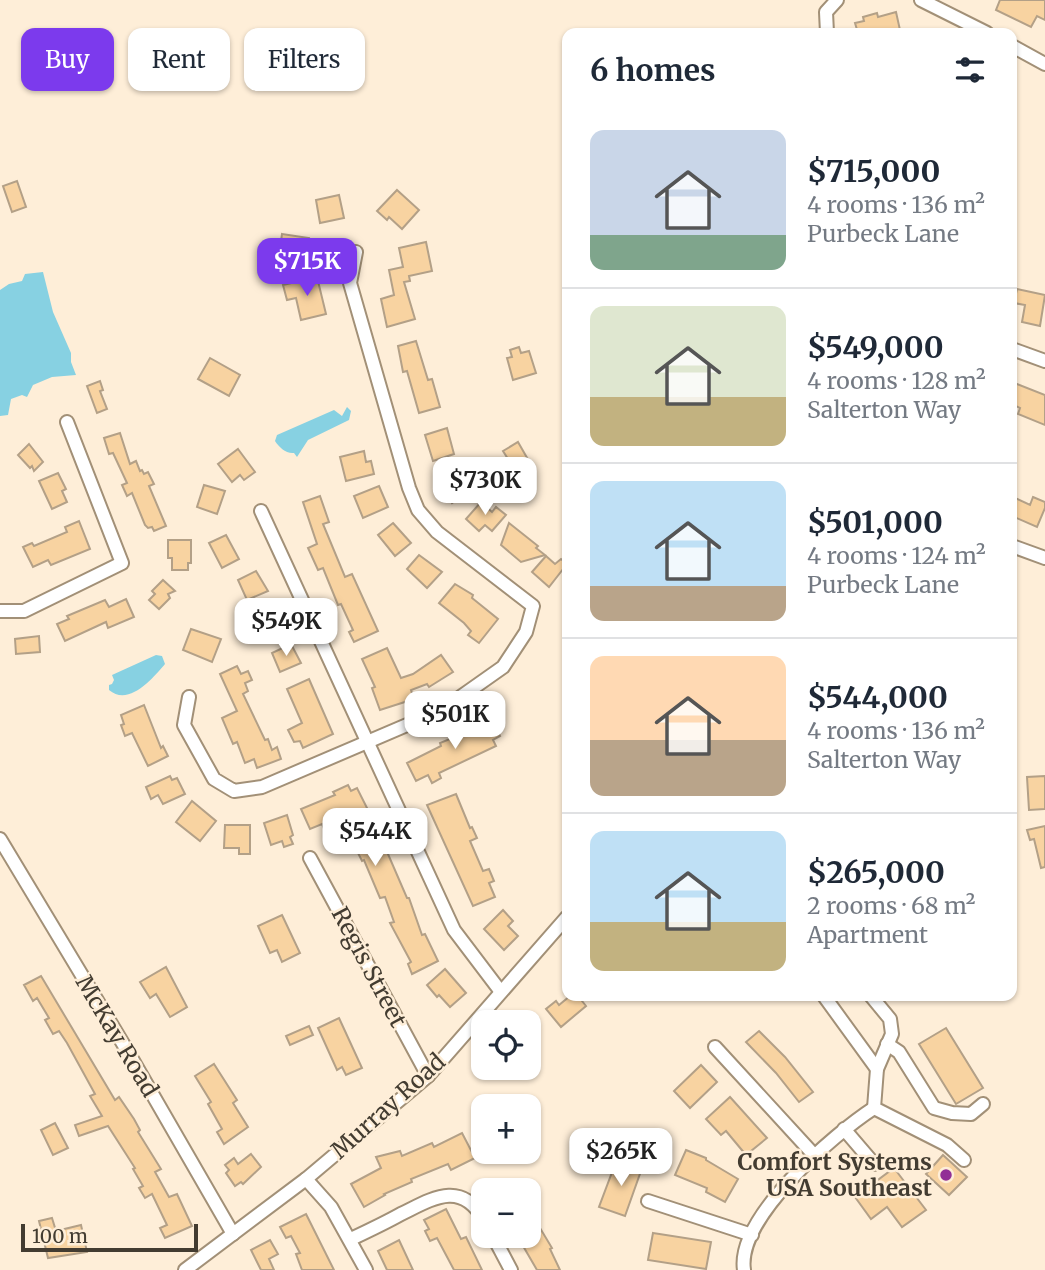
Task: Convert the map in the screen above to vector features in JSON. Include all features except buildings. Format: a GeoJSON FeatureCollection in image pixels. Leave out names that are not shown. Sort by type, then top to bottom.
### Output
{"type":"FeatureCollection","features":[{"type":"Feature","properties":{"kind":"street"},"geometry":{"type":"LineString","coordinates":[[827,28],[826,12],[837,0]]}},
{"type":"Feature","properties":{"kind":"street"},"geometry":{"type":"LineString","coordinates":[[921,0],[977,28]]}},
{"type":"Feature","properties":{"kind":"street"},"geometry":{"type":"LineString","coordinates":[[1017,49],[1045,64]]}},
{"type":"Feature","properties":{"kind":"street"},"geometry":{"type":"LineString","coordinates":[[189,697],[184,725],[214,779],[234,791],[262,788],[442,710],[503,667],[526,632],[533,606],[437,532],[418,510],[409,488],[350,283],[356,252]]}},
{"type":"Feature","properties":{"kind":"street"},"geometry":{"type":"LineString","coordinates":[[1017,351],[1045,361]]}},
{"type":"Feature","properties":{"kind":"street"},"geometry":{"type":"LineString","coordinates":[[0,611],[24,611],[122,563],[67,422]]}},
{"type":"Feature","properties":{"kind":"street"},"geometry":{"type":"LineString","coordinates":[[261,511],[454,930],[501,992]]}},
{"type":"Feature","properties":{"kind":"street"},"geometry":{"type":"LineString","coordinates":[[1017,548],[1045,558]]}},
{"type":"Feature","properties":{"kind":"street","name":"McKay Road"},"geometry":{"type":"LineString","coordinates":[[0,839],[233,1234]]}},
{"type":"Feature","properties":{"kind":"street","name":"Regis Street"},"geometry":{"type":"LineString","coordinates":[[310,858],[428,1076]]}},
{"type":"Feature","properties":{"kind":"street","name":"Murray Road"},"geometry":{"type":"LineString","coordinates":[[186,1270],[306,1178],[428,1076],[562,923]]}},
{"type":"Feature","properties":{"kind":"street"},"geometry":{"type":"LineString","coordinates":[[828,1001],[877,1069]]}},
{"type":"Feature","properties":{"kind":"street"},"geometry":{"type":"LineString","coordinates":[[874,1108],[877,1069],[891,1034],[890,1019],[875,1001]]}},
{"type":"Feature","properties":{"kind":"street"},"geometry":{"type":"LineString","coordinates":[[887,1044],[899,1052],[934,1108],[971,1114],[983,1104]]}},
{"type":"Feature","properties":{"kind":"street"},"geometry":{"type":"LineString","coordinates":[[715,1047],[815,1156]]}},
{"type":"Feature","properties":{"kind":"street"},"geometry":{"type":"LineString","coordinates":[[744,1270],[743,1263],[755,1224],[782,1189],[844,1129],[874,1108]]}},
{"type":"Feature","properties":{"kind":"street"},"geometry":{"type":"LineString","coordinates":[[874,1108],[947,1145],[964,1160]]}},
{"type":"Feature","properties":{"kind":"street"},"geometry":{"type":"LineString","coordinates":[[844,1129],[874,1164]]}},
{"type":"Feature","properties":{"kind":"street"},"geometry":{"type":"LineString","coordinates":[[306,1178],[331,1207],[366,1270]]}},
{"type":"Feature","properties":{"kind":"street"},"geometry":{"type":"LineString","coordinates":[[351,1239],[439,1196],[458,1196],[471,1203]]}},
{"type":"Feature","properties":{"kind":"street"},"geometry":{"type":"LineString","coordinates":[[648,1201],[752,1235]]}},
{"type":"Feature","properties":{"kind":"street"},"geometry":{"type":"LineString","coordinates":[[499,1248],[510,1270]]}},
{"type":"Feature","properties":{"kind":"water"},"geometry":{"type":"Polygon","coordinates":[[[43,272],[53,312],[71,353],[76,375],[52,377],[33,385],[27,397],[22,395],[11,399],[8,415],[0,416],[0,290],[9,284],[22,281],[25,274],[43,272]]]}},
{"type":"Feature","properties":{"kind":"water"},"geometry":{"type":"Polygon","coordinates":[[[347,407],[351,411],[349,420],[308,440],[297,457],[294,453],[283,450],[275,441],[277,435],[334,410],[342,416],[347,407]]]}},
{"type":"Feature","properties":{"kind":"water"},"geometry":{"type":"Polygon","coordinates":[[[156,655],[162,656],[165,664],[140,689],[124,695],[109,690],[109,685],[114,680],[112,675],[156,655]]]}},
{"type":"Feature","properties":{"kind":"place","name":"Comfort Systems USA Southeast"},"geometry":{"type":"Point","coordinates":[946,1175]}}]}
